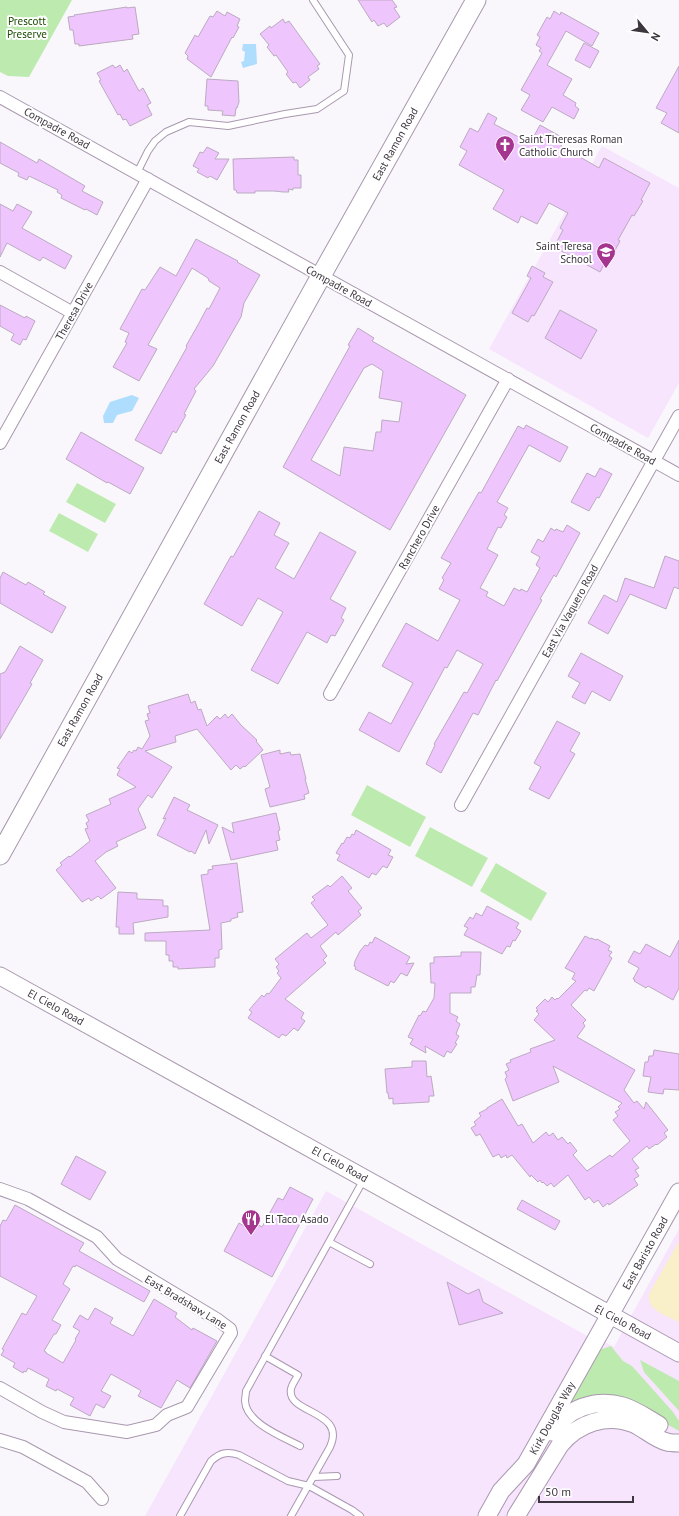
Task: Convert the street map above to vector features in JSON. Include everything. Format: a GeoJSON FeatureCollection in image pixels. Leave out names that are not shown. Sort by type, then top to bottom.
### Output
{"type":"FeatureCollection","features":[{"type":"Feature","properties":{"kind":"main road","name":"East Ramon Road"},"geometry":{"type":"LineString","coordinates":[[0,855],[476,0]]}},
{"type":"Feature","properties":{"kind":"street","name":"Compadre Road"},"geometry":{"type":"LineString","coordinates":[[0,97],[679,475]]}},
{"type":"Feature","properties":{"kind":"street","name":"Theresa Drive"},"geometry":{"type":"LineString","coordinates":[[0,443],[148,179]]}},
{"type":"Feature","properties":{"kind":"street"},"geometry":{"type":"LineString","coordinates":[[0,272],[73,313]]}},
{"type":"Feature","properties":{"kind":"street","name":"Ranchero Drive"},"geometry":{"type":"LineString","coordinates":[[330,694],[508,379]]}},
{"type":"Feature","properties":{"kind":"street","name":"East Via Vaquero Road"},"geometry":{"type":"LineString","coordinates":[[461,805],[679,416]]}},
{"type":"Feature","properties":{"kind":"street","name":"El Cielo Road"},"geometry":{"type":"LineString","coordinates":[[0,976],[679,1353]]}},
{"type":"Feature","properties":{"kind":"street","name":"East Bradshaw Lane"},"geometry":{"type":"LineString","coordinates":[[0,1189],[28,1200],[97,1237],[117,1259],[230,1329],[231,1333],[187,1407],[167,1416],[156,1424],[127,1432],[64,1422],[42,1412],[0,1388]]}},
{"type":"Feature","properties":{"kind":"street","name":"East Baristo Road"},"geometry":{"type":"LineString","coordinates":[[610,1315],[679,1192]]}},
{"type":"Feature","properties":{"kind":"street","name":"Kirk Douglas Way"},"geometry":{"type":"LineString","coordinates":[[487,1516],[501,1491],[526,1464],[610,1315]]}},
{"type":"Feature","properties":{"kind":"street"},"geometry":{"type":"LineString","coordinates":[[526,1464],[536,1456],[562,1419],[579,1408],[597,1404],[615,1404],[632,1410],[672,1432],[679,1440]]}},
{"type":"Feature","properties":{"kind":"street"},"geometry":{"type":"LineString","coordinates":[[516,1516],[560,1445],[568,1435],[578,1427],[599,1420],[622,1421],[634,1424],[666,1442],[679,1443]]}},
{"type":"Feature","properties":{"kind":"street"},"geometry":{"type":"LineString","coordinates":[[0,1440],[23,1447],[86,1482],[102,1500]]}},
{"type":"Feature","properties":{"kind":"lane"},"geometry":{"type":"LineString","coordinates":[[136,173],[155,141],[166,132],[189,122],[228,126],[317,109],[344,92],[349,54],[313,0]]}},
{"type":"Feature","properties":{"kind":"lane"},"geometry":{"type":"LineString","coordinates":[[300,1446],[260,1424],[251,1414],[245,1402],[246,1391],[365,1178]]}},
{"type":"Feature","properties":{"kind":"lane"},"geometry":{"type":"LineString","coordinates":[[329,1242],[370,1264]]}},
{"type":"Feature","properties":{"kind":"lane"},"geometry":{"type":"LineString","coordinates":[[265,1356],[298,1375],[291,1389],[294,1400],[298,1404],[322,1417],[332,1428],[332,1443],[291,1516]]}},
{"type":"Feature","properties":{"kind":"lane"},"geometry":{"type":"LineString","coordinates":[[180,1516],[211,1461],[224,1452],[232,1452],[239,1455],[288,1482],[308,1486],[360,1516]]}},
{"type":"Feature","properties":{"kind":"lane"},"geometry":{"type":"LineString","coordinates":[[314,1477],[337,1476]]}},
{"type":"Feature","properties":{"kind":"shaded area","name":"Saint Teresa School"},"geometry":{"type":"Polygon","coordinates":[[[602,146],[679,188],[679,383],[648,438],[489,349],[602,146]]]}},
{"type":"Feature","properties":{"kind":"shaded area"},"geometry":{"type":"Polygon","coordinates":[[[326,1191],[598,1342],[600,1339],[614,1347],[679,1229],[679,1516],[145,1516],[326,1191]]]}},
{"type":"Feature","properties":{"kind":"green space","name":"Prescott Preserve"},"geometry":{"type":"Polygon","coordinates":[[[0,0],[72,0],[29,77],[8,76],[0,72],[0,0]]]}},
{"type":"Feature","properties":{"kind":"green space"},"geometry":{"type":"Polygon","coordinates":[[[77,483],[116,504],[105,523],[66,502],[77,483]]]}},
{"type":"Feature","properties":{"kind":"green space"},"geometry":{"type":"Polygon","coordinates":[[[59,513],[98,534],[88,552],[49,531],[59,513]]]}},
{"type":"Feature","properties":{"kind":"green space"},"geometry":{"type":"Polygon","coordinates":[[[367,785],[426,817],[410,847],[351,815],[367,785]]]}},
{"type":"Feature","properties":{"kind":"green space"},"geometry":{"type":"Polygon","coordinates":[[[430,827],[488,858],[472,887],[415,856],[430,827]]]}},
{"type":"Feature","properties":{"kind":"green space"},"geometry":{"type":"Polygon","coordinates":[[[496,863],[547,893],[531,921],[480,891],[496,863]]]}},
{"type":"Feature","properties":{"kind":"green space"},"geometry":{"type":"Polygon","coordinates":[[[611,1346],[623,1361],[632,1366],[673,1412],[679,1421],[679,1431],[632,1404],[559,1416],[599,1350],[611,1346]]]}},
{"type":"Feature","properties":{"kind":"green space"},"geometry":{"type":"Polygon","coordinates":[[[640,1360],[679,1381],[679,1411],[644,1372],[640,1360]]]}},
{"type":"Feature","properties":{"kind":"sand"},"geometry":{"type":"Polygon","coordinates":[[[679,1241],[679,1322],[658,1312],[649,1300],[649,1294],[679,1241]]]}},
{"type":"Feature","properties":{"kind":"water"},"geometry":{"type":"Polygon","coordinates":[[[243,44],[256,44],[257,64],[243,68],[241,62],[244,61],[245,52],[242,50],[243,44]]]}},
{"type":"Feature","properties":{"kind":"water"},"geometry":{"type":"Polygon","coordinates":[[[132,395],[139,398],[132,411],[117,415],[113,423],[104,423],[103,416],[110,402],[132,395]]]}},
{"type":"Feature","properties":{"kind":"building"},"geometry":{"type":"Polygon","coordinates":[[[358,0],[392,0],[397,7],[394,8],[400,17],[387,27],[384,23],[378,26],[374,20],[372,22],[358,0]]]}},
{"type":"Feature","properties":{"kind":"building"},"geometry":{"type":"Polygon","coordinates":[[[135,7],[139,34],[132,35],[133,39],[79,46],[79,44],[75,44],[73,30],[70,30],[68,17],[135,7]]]}},
{"type":"Feature","properties":{"kind":"building"},"geometry":{"type":"Polygon","coordinates":[[[217,11],[225,16],[227,12],[240,19],[237,26],[239,27],[233,38],[232,37],[211,77],[187,59],[188,56],[185,53],[195,35],[198,37],[210,16],[213,17],[217,11]]]}},
{"type":"Feature","properties":{"kind":"building"},"geometry":{"type":"Polygon","coordinates":[[[554,11],[560,15],[561,12],[599,33],[592,46],[566,31],[547,65],[572,79],[563,95],[576,103],[575,106],[579,109],[574,119],[552,107],[543,122],[521,110],[530,95],[521,90],[542,53],[539,51],[541,48],[536,45],[540,37],[537,35],[547,17],[550,19],[554,11]]]}},
{"type":"Feature","properties":{"kind":"building"},"geometry":{"type":"Polygon","coordinates":[[[283,19],[285,23],[289,21],[320,64],[317,66],[319,69],[308,77],[310,80],[300,88],[296,82],[293,83],[286,74],[288,72],[276,55],[274,56],[267,47],[269,45],[260,34],[270,26],[271,28],[283,19]]]}},
{"type":"Feature","properties":{"kind":"building"},"geometry":{"type":"Polygon","coordinates":[[[584,43],[599,51],[590,68],[575,60],[584,43]]]}},
{"type":"Feature","properties":{"kind":"building"},"geometry":{"type":"Polygon","coordinates":[[[113,65],[115,68],[120,65],[124,72],[127,69],[139,91],[143,88],[151,103],[147,105],[152,115],[130,126],[126,119],[123,120],[120,114],[118,115],[99,81],[101,80],[97,73],[113,65]]]}},
{"type":"Feature","properties":{"kind":"building"},"geometry":{"type":"Polygon","coordinates":[[[679,66],[679,133],[661,123],[667,113],[656,108],[679,66]]]}},
{"type":"Feature","properties":{"kind":"building"},"geometry":{"type":"Polygon","coordinates":[[[207,79],[238,81],[239,102],[236,108],[235,116],[222,115],[223,111],[208,110],[208,106],[205,106],[207,79]]]}},
{"type":"Feature","properties":{"kind":"building"},"geometry":{"type":"Polygon","coordinates":[[[488,113],[497,118],[494,124],[530,143],[540,125],[565,139],[561,146],[599,168],[604,158],[650,183],[641,200],[643,201],[634,216],[632,215],[618,240],[620,241],[612,256],[609,255],[600,272],[554,247],[563,230],[560,228],[568,213],[549,203],[537,224],[521,216],[518,223],[493,209],[504,190],[459,165],[467,151],[460,147],[470,128],[478,132],[488,113]]]}},
{"type":"Feature","properties":{"kind":"building"},"geometry":{"type":"Polygon","coordinates":[[[0,142],[37,163],[39,159],[85,186],[82,191],[103,202],[97,215],[61,198],[62,195],[57,192],[58,190],[29,176],[27,180],[18,176],[19,173],[0,163],[0,142]]]}},
{"type":"Feature","properties":{"kind":"building"},"geometry":{"type":"Polygon","coordinates":[[[207,147],[219,153],[215,159],[229,159],[217,180],[210,176],[208,178],[197,172],[199,169],[193,166],[200,152],[203,153],[207,147]]]}},
{"type":"Feature","properties":{"kind":"building"},"geometry":{"type":"Polygon","coordinates":[[[294,157],[294,160],[298,160],[298,175],[301,175],[301,188],[293,188],[293,190],[288,189],[289,192],[255,191],[255,193],[237,193],[236,190],[234,190],[233,159],[294,157]]]}},
{"type":"Feature","properties":{"kind":"building"},"geometry":{"type":"Polygon","coordinates":[[[0,204],[13,211],[17,204],[32,212],[22,228],[72,256],[65,269],[43,257],[40,261],[7,243],[0,257],[0,204]]]}},
{"type":"Feature","properties":{"kind":"building"},"geometry":{"type":"Polygon","coordinates":[[[196,239],[238,261],[237,262],[260,275],[244,303],[241,317],[213,366],[194,389],[196,391],[184,414],[186,415],[176,433],[173,431],[161,454],[135,440],[207,308],[209,309],[220,288],[192,268],[148,345],[157,349],[139,381],[113,367],[127,343],[125,342],[129,333],[120,329],[142,289],[145,290],[160,267],[176,276],[196,239]]]}},
{"type":"Feature","properties":{"kind":"building"},"geometry":{"type":"Polygon","coordinates":[[[532,266],[545,273],[543,277],[553,282],[534,316],[532,315],[528,322],[512,313],[531,278],[527,276],[532,266]]]}},
{"type":"Feature","properties":{"kind":"building"},"geometry":{"type":"Polygon","coordinates":[[[0,305],[25,318],[26,316],[35,321],[26,340],[23,339],[20,345],[11,340],[14,334],[0,326],[0,305]]]}},
{"type":"Feature","properties":{"kind":"building"},"geometry":{"type":"Polygon","coordinates":[[[560,310],[597,330],[581,359],[545,338],[560,310]]]}},
{"type":"Feature","properties":{"kind":"building"},"geometry":{"type":"Polygon","coordinates":[[[358,328],[374,338],[372,341],[466,395],[390,530],[283,467],[350,346],[348,345],[358,328]],[[372,364],[364,368],[311,460],[340,476],[344,447],[373,451],[376,432],[381,432],[382,420],[399,422],[402,402],[379,398],[383,371],[372,364]]]}},
{"type":"Feature","properties":{"kind":"building"},"geometry":{"type":"Polygon","coordinates":[[[526,425],[568,447],[560,462],[529,445],[497,502],[508,508],[504,515],[507,517],[501,528],[498,527],[487,549],[498,555],[480,588],[488,592],[486,596],[504,606],[514,588],[527,592],[540,568],[536,565],[540,557],[531,552],[538,539],[543,542],[551,528],[555,531],[556,529],[563,532],[567,525],[580,533],[556,577],[554,575],[540,599],[542,600],[497,681],[496,680],[478,715],[473,713],[441,773],[426,764],[435,745],[434,744],[464,692],[467,693],[483,664],[457,650],[447,668],[445,667],[399,752],[359,730],[369,712],[391,724],[413,683],[382,666],[406,623],[438,641],[460,600],[439,589],[444,580],[442,578],[451,563],[441,558],[479,492],[481,493],[518,426],[524,429],[526,425]]]}},
{"type":"Feature","properties":{"kind":"building"},"geometry":{"type":"Polygon","coordinates":[[[81,432],[144,468],[130,494],[108,482],[107,483],[66,459],[81,432]]]}},
{"type":"Feature","properties":{"kind":"building"},"geometry":{"type":"Polygon","coordinates":[[[600,468],[612,474],[599,498],[597,497],[589,511],[571,502],[587,473],[595,477],[600,468]]]}},
{"type":"Feature","properties":{"kind":"building"},"geometry":{"type":"Polygon","coordinates":[[[259,511],[280,523],[274,535],[289,543],[275,568],[294,579],[320,532],[356,552],[330,599],[346,608],[341,618],[344,620],[335,636],[331,635],[327,643],[307,632],[278,684],[251,670],[283,612],[258,598],[242,626],[204,604],[259,511]]]}},
{"type":"Feature","properties":{"kind":"building"},"geometry":{"type":"Polygon","coordinates":[[[665,556],[679,561],[679,589],[674,587],[666,609],[630,594],[608,634],[588,623],[604,595],[617,602],[625,578],[654,588],[665,556]]]}},
{"type":"Feature","properties":{"kind":"building"},"geometry":{"type":"Polygon","coordinates":[[[3,572],[26,585],[28,582],[45,592],[43,594],[66,607],[52,633],[0,603],[0,578],[3,572]]]}},
{"type":"Feature","properties":{"kind":"building"},"geometry":{"type":"Polygon","coordinates":[[[20,646],[43,660],[30,683],[32,684],[0,739],[0,674],[5,672],[20,646]]]}},
{"type":"Feature","properties":{"kind":"building"},"geometry":{"type":"Polygon","coordinates":[[[581,653],[623,676],[610,701],[592,691],[585,704],[572,697],[580,683],[568,676],[581,653]]]}},
{"type":"Feature","properties":{"kind":"building"},"geometry":{"type":"Polygon","coordinates":[[[188,694],[191,703],[195,701],[198,710],[201,709],[207,726],[217,716],[220,719],[225,714],[228,718],[232,714],[257,740],[256,741],[263,750],[245,767],[244,766],[240,769],[236,765],[231,770],[197,729],[175,736],[176,742],[145,751],[172,767],[152,798],[148,795],[138,809],[146,828],[116,842],[118,846],[106,852],[95,861],[116,888],[101,899],[98,896],[91,901],[89,898],[82,902],[56,870],[62,865],[60,863],[90,841],[85,829],[88,828],[86,823],[89,821],[86,815],[111,804],[109,799],[136,787],[117,775],[120,769],[117,768],[129,751],[132,753],[134,750],[136,751],[138,747],[142,749],[150,736],[145,721],[149,720],[147,714],[150,713],[148,706],[188,694]]]}},
{"type":"Feature","properties":{"kind":"building"},"geometry":{"type":"Polygon","coordinates":[[[557,721],[580,733],[570,751],[575,754],[549,799],[529,789],[541,767],[534,763],[557,721]]]}},
{"type":"Feature","properties":{"kind":"building"},"geometry":{"type":"Polygon","coordinates":[[[280,750],[280,754],[290,752],[291,755],[300,754],[309,793],[304,795],[305,799],[270,807],[265,789],[270,787],[261,755],[280,750]]]}},
{"type":"Feature","properties":{"kind":"building"},"geometry":{"type":"Polygon","coordinates":[[[174,797],[190,805],[187,810],[218,825],[209,844],[206,830],[195,854],[157,835],[166,818],[163,819],[174,797]]]}},
{"type":"Feature","properties":{"kind":"building"},"geometry":{"type":"Polygon","coordinates":[[[276,813],[280,830],[278,831],[280,840],[276,841],[278,850],[231,860],[222,827],[234,833],[232,823],[276,813]]]}},
{"type":"Feature","properties":{"kind":"building"},"geometry":{"type":"Polygon","coordinates":[[[356,830],[391,850],[388,855],[393,857],[387,868],[383,866],[376,875],[372,873],[369,878],[337,860],[340,855],[336,853],[342,843],[343,844],[347,837],[350,838],[352,834],[354,835],[356,830]]]}},
{"type":"Feature","properties":{"kind":"building"},"geometry":{"type":"Polygon","coordinates":[[[237,863],[243,912],[237,913],[238,917],[231,919],[231,921],[221,923],[222,949],[219,950],[219,958],[215,958],[215,967],[178,969],[178,967],[173,967],[173,961],[169,961],[169,955],[166,955],[166,941],[145,941],[145,933],[210,930],[201,875],[208,874],[208,870],[213,869],[212,866],[237,863]]]}},
{"type":"Feature","properties":{"kind":"building"},"geometry":{"type":"Polygon","coordinates":[[[342,876],[352,888],[348,891],[362,908],[358,911],[361,915],[338,935],[336,932],[320,946],[327,956],[323,960],[326,963],[285,999],[304,1013],[301,1018],[305,1021],[298,1031],[294,1028],[286,1036],[282,1034],[279,1038],[248,1018],[252,1012],[249,1010],[262,995],[264,997],[267,993],[269,994],[281,978],[277,973],[279,971],[276,967],[279,964],[275,959],[307,933],[311,938],[328,925],[311,903],[315,900],[312,897],[328,885],[330,887],[342,876]]]}},
{"type":"Feature","properties":{"kind":"building"},"geometry":{"type":"Polygon","coordinates":[[[118,892],[137,893],[137,899],[163,900],[163,906],[168,906],[168,917],[133,923],[134,934],[119,934],[119,927],[116,927],[118,892]]]}},
{"type":"Feature","properties":{"kind":"building"},"geometry":{"type":"Polygon","coordinates":[[[487,906],[519,923],[516,928],[521,931],[515,941],[513,940],[510,947],[507,946],[502,954],[464,935],[468,928],[464,926],[470,917],[473,919],[476,913],[482,916],[487,906]]]}},
{"type":"Feature","properties":{"kind":"building"},"geometry":{"type":"Polygon","coordinates":[[[585,936],[591,939],[597,939],[610,946],[608,950],[612,952],[609,956],[612,958],[594,991],[589,988],[587,991],[585,990],[571,1005],[586,1020],[583,1023],[585,1026],[577,1037],[635,1070],[624,1090],[634,1103],[637,1101],[644,1109],[646,1102],[668,1130],[664,1133],[667,1137],[649,1149],[647,1146],[632,1159],[639,1168],[635,1170],[639,1176],[634,1179],[638,1185],[609,1205],[608,1203],[603,1207],[598,1200],[594,1203],[589,1197],[585,1200],[568,1175],[554,1187],[551,1183],[547,1186],[540,1180],[538,1182],[531,1175],[530,1177],[512,1155],[507,1158],[506,1155],[501,1158],[499,1154],[493,1157],[480,1134],[476,1136],[471,1128],[476,1125],[474,1122],[481,1116],[479,1113],[502,1099],[518,1126],[522,1124],[533,1143],[546,1132],[549,1136],[553,1133],[558,1140],[562,1137],[568,1144],[570,1142],[577,1151],[573,1155],[587,1171],[610,1155],[612,1157],[630,1141],[613,1120],[618,1116],[615,1112],[620,1109],[618,1107],[622,1103],[553,1066],[559,1082],[513,1101],[505,1079],[507,1077],[505,1072],[509,1070],[506,1064],[511,1062],[510,1060],[531,1052],[530,1049],[555,1040],[534,1020],[539,1014],[536,1011],[538,1010],[536,1008],[545,999],[548,1002],[552,997],[555,1000],[557,998],[558,999],[576,981],[572,979],[575,973],[565,968],[585,936]]]}},
{"type":"Feature","properties":{"kind":"building"},"geometry":{"type":"Polygon","coordinates":[[[375,937],[410,957],[406,964],[414,963],[407,976],[401,973],[394,983],[391,981],[388,986],[355,969],[356,967],[354,966],[360,951],[365,945],[368,946],[370,942],[372,943],[375,937]]]}},
{"type":"Feature","properties":{"kind":"building"},"geometry":{"type":"Polygon","coordinates":[[[679,940],[679,988],[673,1000],[648,986],[646,988],[634,981],[635,980],[633,979],[639,968],[628,962],[634,951],[640,954],[646,944],[670,957],[679,940]]]}},
{"type":"Feature","properties":{"kind":"building"},"geometry":{"type":"Polygon","coordinates":[[[461,952],[481,952],[480,975],[477,975],[475,987],[471,987],[471,993],[450,993],[450,1013],[458,1017],[456,1021],[460,1024],[456,1034],[459,1036],[455,1043],[457,1044],[451,1053],[447,1051],[444,1057],[425,1046],[426,1053],[410,1044],[413,1039],[408,1037],[419,1015],[420,1016],[423,1011],[426,1012],[434,998],[435,983],[431,983],[430,963],[434,963],[434,957],[461,956],[461,952]]]}},
{"type":"Feature","properties":{"kind":"building"},"geometry":{"type":"Polygon","coordinates":[[[654,1050],[679,1054],[679,1090],[664,1089],[663,1094],[648,1092],[651,1077],[643,1076],[645,1062],[648,1062],[649,1056],[653,1056],[654,1050]]]}},
{"type":"Feature","properties":{"kind":"building"},"geometry":{"type":"Polygon","coordinates":[[[412,1061],[426,1061],[427,1077],[431,1076],[434,1096],[429,1096],[429,1102],[393,1104],[393,1098],[389,1099],[387,1093],[385,1069],[412,1067],[412,1061]]]}},
{"type":"Feature","properties":{"kind":"building"},"geometry":{"type":"Polygon","coordinates":[[[76,1156],[106,1172],[90,1200],[61,1184],[76,1156]]]}},
{"type":"Feature","properties":{"kind":"building"},"geometry":{"type":"Polygon","coordinates":[[[290,1187],[313,1199],[272,1277],[224,1251],[239,1223],[251,1230],[255,1223],[262,1227],[278,1198],[283,1200],[290,1187]]]}},
{"type":"Feature","properties":{"kind":"building"},"geometry":{"type":"Polygon","coordinates":[[[522,1200],[560,1221],[555,1230],[517,1209],[522,1200]]]}},
{"type":"Feature","properties":{"kind":"building"},"geometry":{"type":"Polygon","coordinates":[[[15,1205],[84,1243],[79,1251],[150,1291],[144,1302],[76,1265],[75,1267],[73,1266],[63,1284],[70,1289],[52,1320],[61,1325],[44,1351],[63,1363],[80,1331],[73,1327],[80,1315],[88,1320],[95,1308],[113,1318],[110,1323],[111,1324],[133,1336],[154,1299],[177,1313],[175,1317],[192,1330],[193,1328],[217,1341],[190,1388],[177,1380],[161,1408],[138,1396],[141,1391],[140,1390],[111,1374],[101,1391],[111,1396],[104,1408],[96,1404],[90,1416],[70,1405],[74,1398],[57,1389],[56,1391],[46,1386],[49,1379],[28,1368],[26,1372],[24,1371],[23,1373],[13,1367],[15,1363],[1,1355],[4,1350],[2,1349],[22,1313],[26,1315],[37,1296],[0,1276],[0,1226],[3,1220],[6,1221],[15,1205]]]}},
{"type":"Feature","properties":{"kind":"building"},"geometry":{"type":"Polygon","coordinates":[[[447,1282],[468,1294],[479,1289],[483,1302],[503,1313],[459,1325],[447,1282]]]}},
{"type":"Feature","properties":{"kind":"place","name":"Saint Theresas Roman Catholic Church"},"geometry":{"type":"Point","coordinates":[505,162]}},
{"type":"Feature","properties":{"kind":"place","name":"Saint Teresa School"},"geometry":{"type":"Point","coordinates":[606,269]}},
{"type":"Feature","properties":{"kind":"place","name":"El Taco Asado"},"geometry":{"type":"Point","coordinates":[251,1236]}}]}
